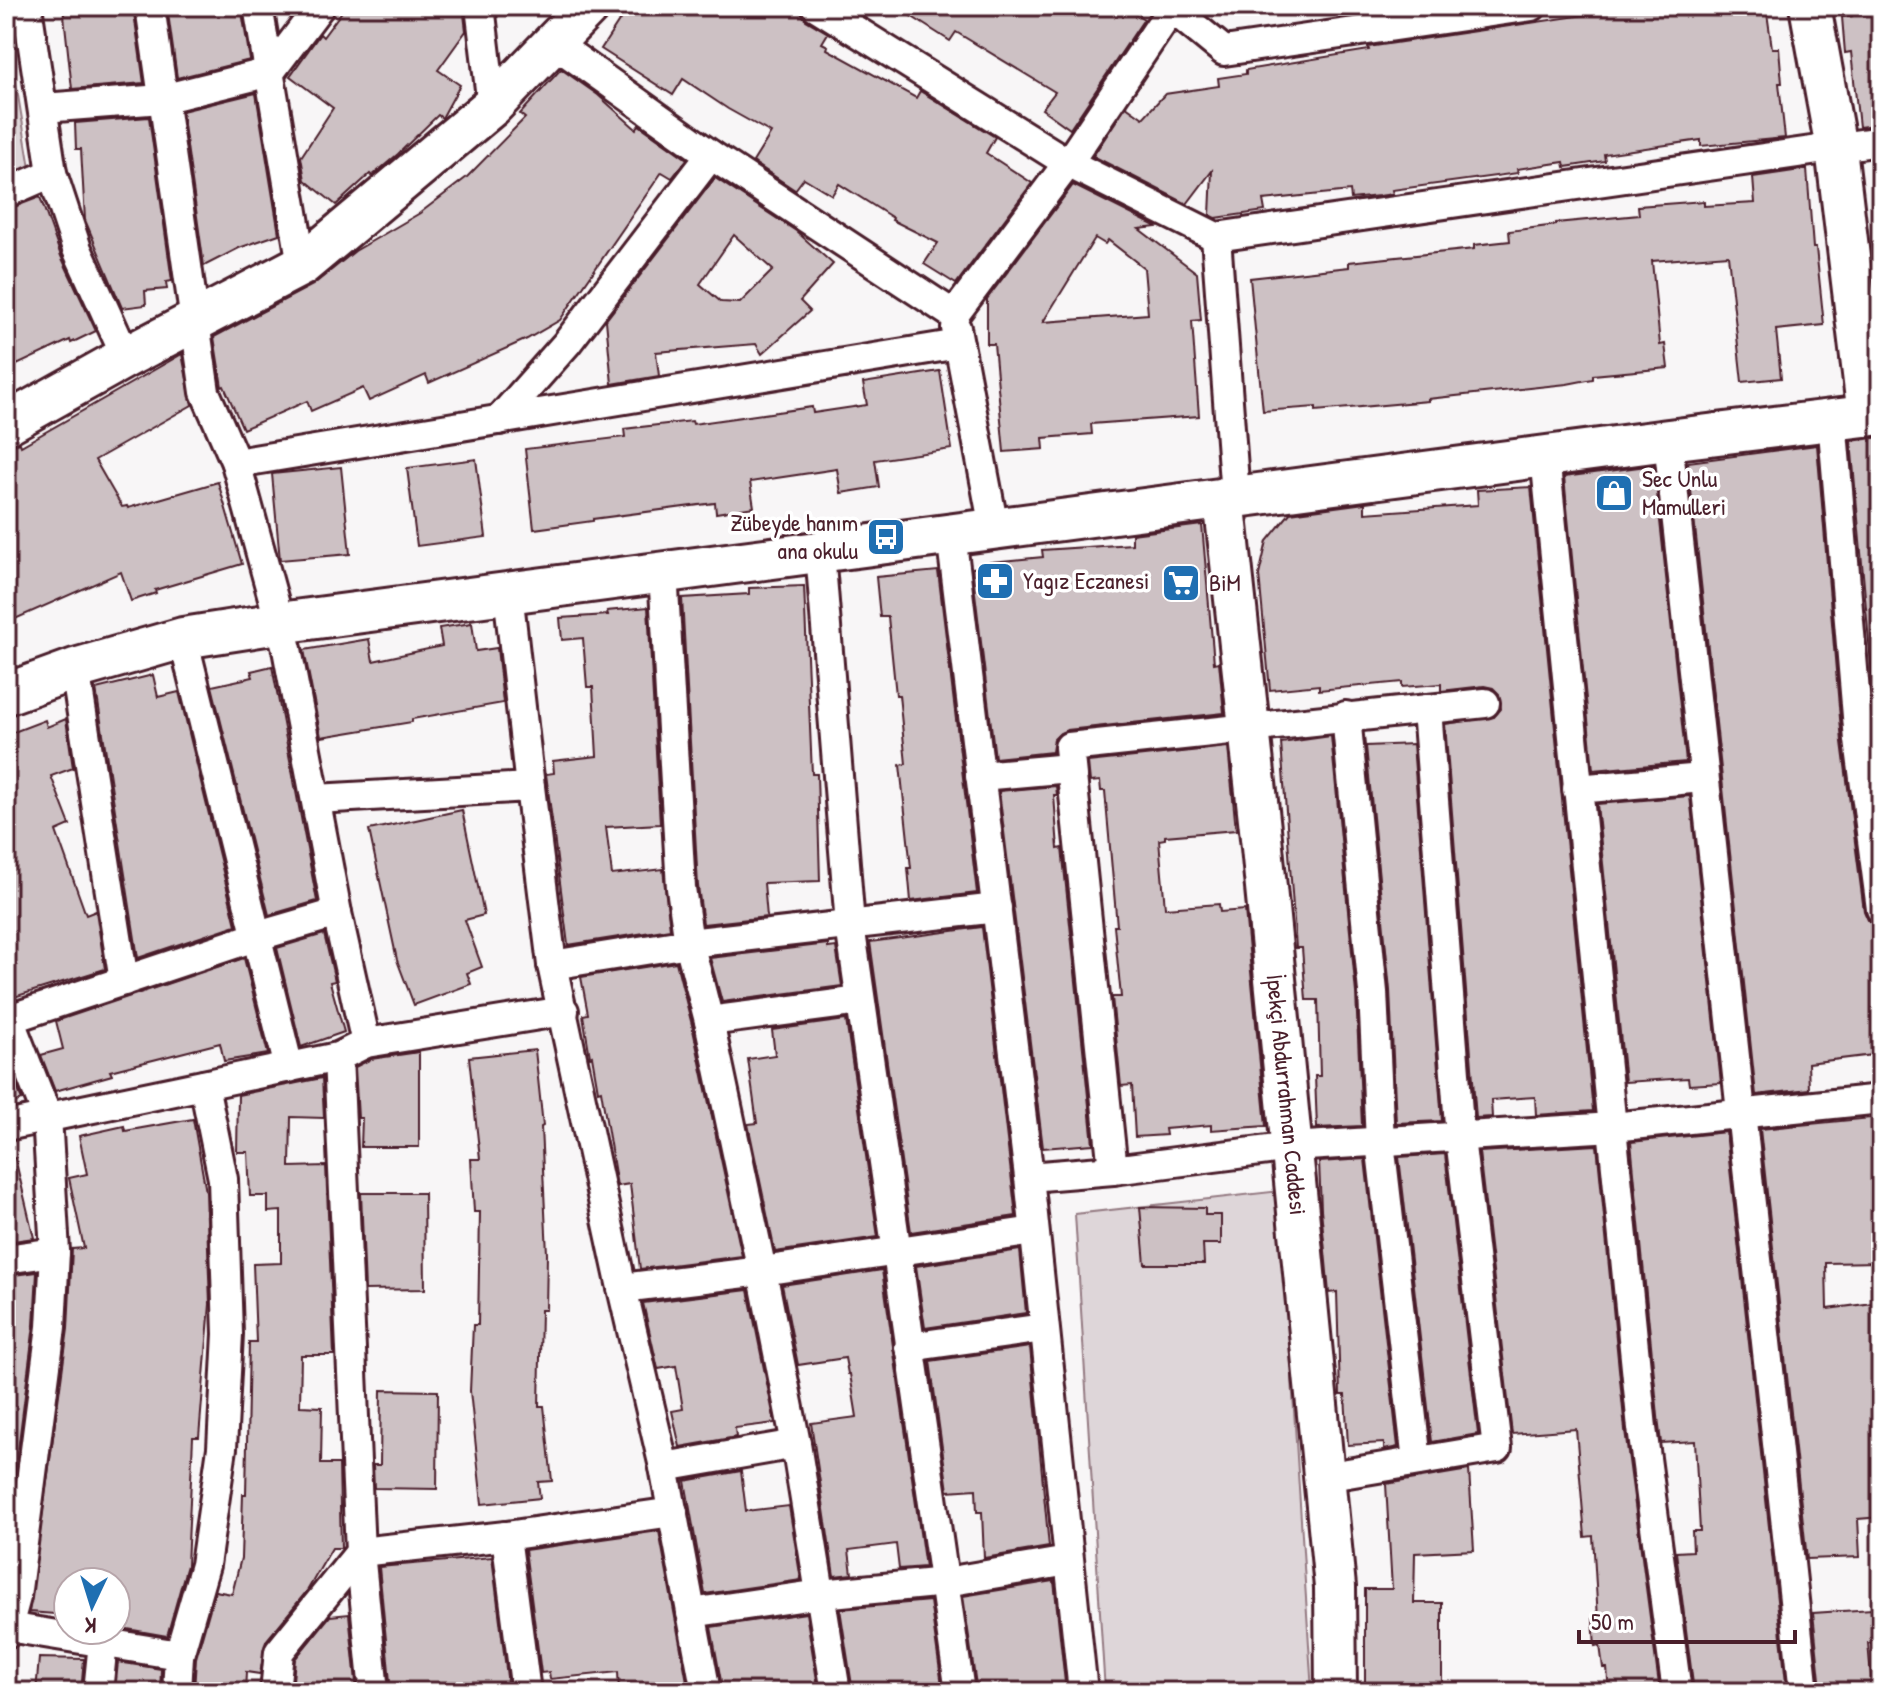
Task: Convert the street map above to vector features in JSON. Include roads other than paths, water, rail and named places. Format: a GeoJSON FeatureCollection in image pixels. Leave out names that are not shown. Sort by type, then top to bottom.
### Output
{"type":"FeatureCollection","features":[{"type":"Feature","properties":{"kind":"street"},"geometry":{"type":"LineString","coordinates":[[27,6],[52,173],[77,249],[126,357]]}},
{"type":"Feature","properties":{"kind":"street"},"geometry":{"type":"LineString","coordinates":[[150,6],[205,392],[236,463],[287,649],[337,913],[366,1043]]}},
{"type":"Feature","properties":{"kind":"street"},"geometry":{"type":"LineString","coordinates":[[258,6],[302,265]]}},
{"type":"Feature","properties":{"kind":"street"},"geometry":{"type":"LineString","coordinates":[[43,108],[162,99],[270,72],[320,6]]}},
{"type":"Feature","properties":{"kind":"street"},"geometry":{"type":"LineString","coordinates":[[480,6],[492,106]]}},
{"type":"Feature","properties":{"kind":"street"},"geometry":{"type":"LineString","coordinates":[[6,424],[302,265],[492,106],[589,6]]}},
{"type":"Feature","properties":{"kind":"street"},"geometry":{"type":"LineString","coordinates":[[816,6],[1068,163],[1216,237],[1881,141]]}},
{"type":"Feature","properties":{"kind":"street"},"geometry":{"type":"LineString","coordinates":[[994,528],[954,315],[1068,163],[1170,7],[1224,51],[1532,6]]}},
{"type":"Feature","properties":{"kind":"street"},"geometry":{"type":"LineString","coordinates":[[1810,6],[1836,148],[1860,416],[1873,781],[1881,909]]}},
{"type":"Feature","properties":{"kind":"street"},"geometry":{"type":"LineString","coordinates":[[554,43],[711,155],[954,315]]}},
{"type":"Feature","properties":{"kind":"street"},"geometry":{"type":"LineString","coordinates":[[499,420],[567,343],[711,155]]}},
{"type":"Feature","properties":{"kind":"street"},"geometry":{"type":"LineString","coordinates":[[6,193],[52,173]]}},
{"type":"Feature","properties":{"kind":"street"},"geometry":{"type":"LineString","coordinates":[[1216,237],[1229,497]]}},
{"type":"Feature","properties":{"kind":"street"},"geometry":{"type":"LineString","coordinates":[[236,463],[959,344]]}},
{"type":"Feature","properties":{"kind":"street"},"geometry":{"type":"LineString","coordinates":[[6,694],[75,669],[183,638],[279,623],[1860,416]]}},
{"type":"Feature","properties":{"kind":"street"},"geometry":{"type":"LineString","coordinates":[[1668,440],[1804,1692]]}},
{"type":"Feature","properties":{"kind":"street"},"geometry":{"type":"LineString","coordinates":[[1545,456],[1642,1428],[1677,1692]]}},
{"type":"Feature","properties":{"kind":"street","name":"İpekçi Abdurrahman Caddesi"},"geometry":{"type":"LineString","coordinates":[[1229,497],[1335,1587],[1336,1692]]}},
{"type":"Feature","properties":{"kind":"street"},"geometry":{"type":"LineString","coordinates":[[951,534],[1029,1177],[1083,1692]]}},
{"type":"Feature","properties":{"kind":"street"},"geometry":{"type":"LineString","coordinates":[[820,552],[850,925],[960,1692]]}},
{"type":"Feature","properties":{"kind":"street"},"geometry":{"type":"LineString","coordinates":[[663,571],[681,888],[689,943],[709,1021],[796,1444],[836,1692]]}},
{"type":"Feature","properties":{"kind":"street"},"geometry":{"type":"LineString","coordinates":[[508,592],[552,965],[664,1467],[706,1692]]}},
{"type":"Feature","properties":{"kind":"street"},"geometry":{"type":"LineString","coordinates":[[183,638],[289,1068]]}},
{"type":"Feature","properties":{"kind":"street"},"geometry":{"type":"LineString","coordinates":[[75,669],[124,981]]}},
{"type":"Feature","properties":{"kind":"street"},"geometry":{"type":"LineString","coordinates":[[1113,1170],[1069,747],[1485,703]]}},
{"type":"Feature","properties":{"kind":"street"},"geometry":{"type":"LineString","coordinates":[[1324,1477],[1497,1448],[1460,1138],[1427,709]]}},
{"type":"Feature","properties":{"kind":"street"},"geometry":{"type":"LineString","coordinates":[[1346,716],[1373,992],[1380,1142],[1417,1461]]}},
{"type":"Feature","properties":{"kind":"street"},"geometry":{"type":"LineString","coordinates":[[980,776],[1070,768]]}},
{"type":"Feature","properties":{"kind":"street"},"geometry":{"type":"LineString","coordinates":[[1577,789],[1703,778]]}},
{"type":"Feature","properties":{"kind":"street"},"geometry":{"type":"LineString","coordinates":[[316,799],[530,787]]}},
{"type":"Feature","properties":{"kind":"street"},"geometry":{"type":"LineString","coordinates":[[552,965],[689,943],[997,908]]}},
{"type":"Feature","properties":{"kind":"street"},"geometry":{"type":"LineString","coordinates":[[52,1636],[7,1631],[16,1597],[51,1327],[55,1252],[47,1116],[7,1017],[337,913]]}},
{"type":"Feature","properties":{"kind":"street"},"geometry":{"type":"LineString","coordinates":[[709,1021],[860,1001]]}},
{"type":"Feature","properties":{"kind":"street"},"geometry":{"type":"LineString","coordinates":[[6,1126],[338,1057],[366,1043],[564,1011]]}},
{"type":"Feature","properties":{"kind":"street"},"geometry":{"type":"LineString","coordinates":[[338,1057],[360,1552],[374,1692]]}},
{"type":"Feature","properties":{"kind":"street"},"geometry":{"type":"LineString","coordinates":[[177,1692],[179,1655],[205,1565],[222,1448],[228,1334],[223,1179],[204,1085]]}},
{"type":"Feature","properties":{"kind":"street"},"geometry":{"type":"LineString","coordinates":[[1029,1177],[1113,1170],[1291,1147],[1613,1127],[1881,1099]]}},
{"type":"Feature","properties":{"kind":"street"},"geometry":{"type":"LineString","coordinates":[[622,1288],[1034,1231]]}},
{"type":"Feature","properties":{"kind":"street"},"geometry":{"type":"LineString","coordinates":[[6,1259],[55,1252]]}},
{"type":"Feature","properties":{"kind":"street"},"geometry":{"type":"LineString","coordinates":[[909,1347],[1044,1328]]}},
{"type":"Feature","properties":{"kind":"street"},"geometry":{"type":"LineString","coordinates":[[664,1467],[796,1444]]}},
{"type":"Feature","properties":{"kind":"street"},"geometry":{"type":"LineString","coordinates":[[275,1692],[279,1652],[360,1552],[506,1536],[673,1512]]}},
{"type":"Feature","properties":{"kind":"street"},"geometry":{"type":"LineString","coordinates":[[506,1536],[526,1692]]}},
{"type":"Feature","properties":{"kind":"street"},"geometry":{"type":"LineString","coordinates":[[691,1613],[821,1594],[946,1582],[1068,1561]]}},
{"type":"Feature","properties":{"kind":"street"},"geometry":{"type":"LineString","coordinates":[[98,1692],[103,1646]]}},
{"type":"Feature","properties":{"kind":"street"},"geometry":{"type":"LineString","coordinates":[[126,1646],[179,1655]]}},
{"type":"Feature","properties":{"kind":"place","name":"Sec Unlu Mamulleri"},"geometry":{"type":"Point","coordinates":[1614,493]}},
{"type":"Feature","properties":{"kind":"place","name":"Zübeyde hanım ana okulu"},"geometry":{"type":"Point","coordinates":[886,537]}},
{"type":"Feature","properties":{"kind":"place","name":"Yagız Eczanesi"},"geometry":{"type":"Point","coordinates":[995,581]}},
{"type":"Feature","properties":{"kind":"place","name":"BiM"},"geometry":{"type":"Point","coordinates":[1181,583]}}]}
